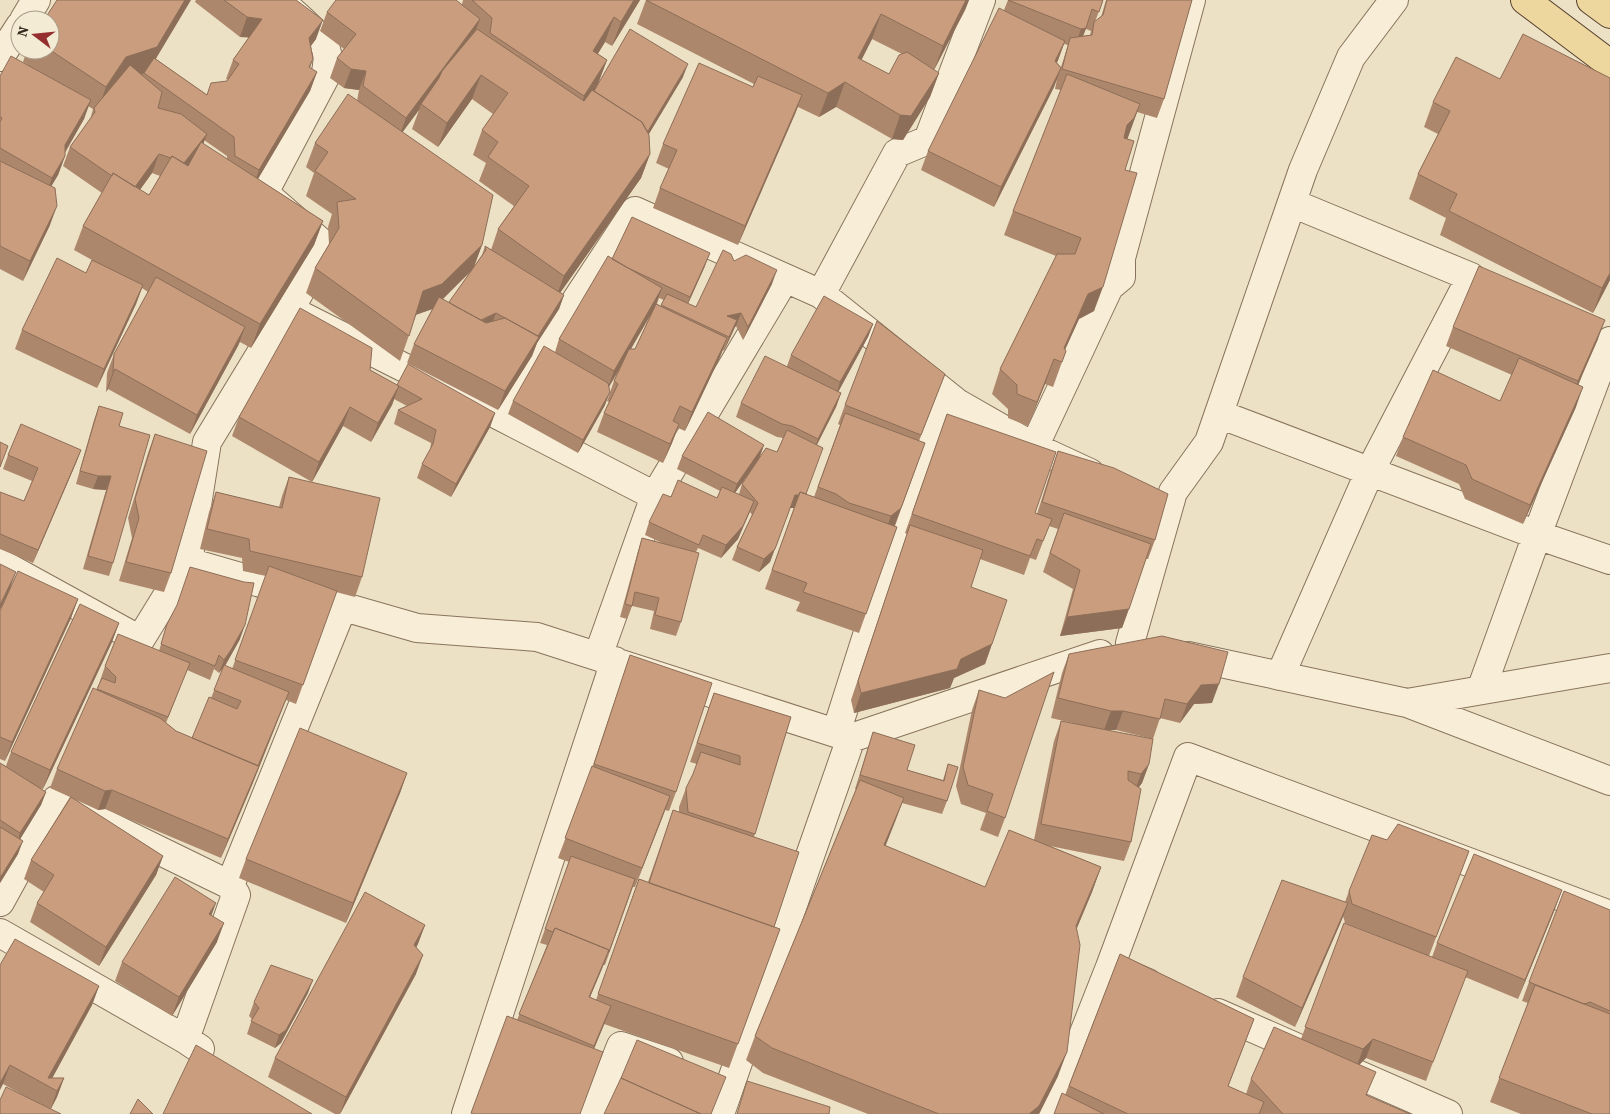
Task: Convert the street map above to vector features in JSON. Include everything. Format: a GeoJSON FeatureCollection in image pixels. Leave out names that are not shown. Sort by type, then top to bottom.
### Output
{"type":"FeatureCollection","features":[{"type":"Feature","properties":{"kind":"main road"},"geometry":{"type":"LineString","coordinates":[[1525,0],[1610,64]]}},
{"type":"Feature","properties":{"kind":"main road"},"geometry":{"type":"LineString","coordinates":[[1591,0],[1610,14]]}},
{"type":"Feature","properties":{"kind":"street"},"geometry":{"type":"LineString","coordinates":[[0,563],[140,640],[188,562],[207,442],[289,310],[325,246],[266,193],[267,187],[324,76],[328,64],[326,48],[279,0]]}},
{"type":"Feature","properties":{"kind":"street"},"geometry":{"type":"LineString","coordinates":[[822,294],[897,153],[928,140],[981,0]]}},
{"type":"Feature","properties":{"kind":"street"},"geometry":{"type":"LineString","coordinates":[[1034,447],[1109,286],[1122,277],[1121,258],[1191,0]]}},
{"type":"Feature","properties":{"kind":"street"},"geometry":{"type":"LineString","coordinates":[[1130,643],[1173,492],[1209,442],[1303,170],[1351,57],[1394,0]]}},
{"type":"Feature","properties":{"kind":"street"},"geometry":{"type":"LineString","coordinates":[[0,57],[10,42]]}},
{"type":"Feature","properties":{"kind":"street"},"geometry":{"type":"LineString","coordinates":[[1292,203],[1497,287]]}},
{"type":"Feature","properties":{"kind":"street"},"geometry":{"type":"LineString","coordinates":[[500,416],[635,211],[822,294],[957,403],[1034,447],[1115,485]]}},
{"type":"Feature","properties":{"kind":"street"},"geometry":{"type":"LineString","coordinates":[[1280,676],[1370,471],[1471,277]]}},
{"type":"Feature","properties":{"kind":"street"},"geometry":{"type":"LineString","coordinates":[[466,1114],[655,496],[785,278]]}},
{"type":"Feature","properties":{"kind":"street"},"geometry":{"type":"LineString","coordinates":[[289,310],[655,496]]}},
{"type":"Feature","properties":{"kind":"street"},"geometry":{"type":"LineString","coordinates":[[1481,690],[1537,535],[1604,334]]}},
{"type":"Feature","properties":{"kind":"street"},"geometry":{"type":"LineString","coordinates":[[720,1114],[844,736],[944,393]]}},
{"type":"Feature","properties":{"kind":"street"},"geometry":{"type":"LineString","coordinates":[[1219,414],[1537,535],[1610,560]]}},
{"type":"Feature","properties":{"kind":"street"},"geometry":{"type":"LineString","coordinates":[[1141,497],[1168,510]]}},
{"type":"Feature","properties":{"kind":"street"},"geometry":{"type":"LineString","coordinates":[[188,562],[417,628],[537,637],[844,736],[1130,643],[1407,703],[1610,781]]}},
{"type":"Feature","properties":{"kind":"street"},"geometry":{"type":"LineString","coordinates":[[230,885],[343,606]]}},
{"type":"Feature","properties":{"kind":"street"},"geometry":{"type":"LineString","coordinates":[[1407,703],[1610,668]]}},
{"type":"Feature","properties":{"kind":"street"},"geometry":{"type":"LineString","coordinates":[[1052,1114],[1110,967],[1188,757],[1610,915]]}},
{"type":"Feature","properties":{"kind":"street"},"geometry":{"type":"LineString","coordinates":[[0,902],[56,800],[230,885],[236,894],[185,1039]]}},
{"type":"Feature","properties":{"kind":"street"},"geometry":{"type":"LineString","coordinates":[[0,933],[185,1039],[223,1066]]}},
{"type":"Feature","properties":{"kind":"street"},"geometry":{"type":"LineString","coordinates":[[1110,967],[1448,1114]]}},
{"type":"Feature","properties":{"kind":"street"},"geometry":{"type":"LineString","coordinates":[[594,1114],[621,1046],[759,1091]]}},
{"type":"Feature","properties":{"kind":"building"},"geometry":{"type":"Polygon","coordinates":[[[57,0],[185,0],[157,47],[126,57],[106,87],[60,57],[60,10],[50,10],[57,0]]]}},
{"type":"Feature","properties":{"kind":"building"},"geometry":{"type":"Polygon","coordinates":[[[224,0],[296,0],[323,20],[309,38],[313,59],[309,67],[317,72],[259,170],[235,156],[234,137],[144,73],[154,58],[207,95],[211,83],[227,81],[239,64],[233,60],[262,19],[247,17],[224,0]]]}},
{"type":"Feature","properties":{"kind":"building"},"geometry":{"type":"Polygon","coordinates":[[[336,0],[456,0],[480,19],[406,118],[363,86],[366,71],[351,69],[337,58],[356,34],[327,12],[336,0]]]}},
{"type":"Feature","properties":{"kind":"building"},"geometry":{"type":"Polygon","coordinates":[[[472,0],[634,0],[621,22],[614,17],[593,51],[607,60],[584,96],[490,33],[492,18],[472,0]]]}},
{"type":"Feature","properties":{"kind":"building"},"geometry":{"type":"Polygon","coordinates":[[[646,0],[966,0],[943,46],[881,14],[858,58],[889,74],[899,55],[907,52],[939,73],[911,116],[900,115],[845,82],[828,93],[646,0]]]}},
{"type":"Feature","properties":{"kind":"building"},"geometry":{"type":"Polygon","coordinates":[[[1008,0],[1103,0],[1099,12],[1092,9],[1086,28],[1081,29],[1008,0]]]}},
{"type":"Feature","properties":{"kind":"building"},"geometry":{"type":"Polygon","coordinates":[[[1107,0],[1192,0],[1164,99],[1062,69],[1070,38],[1092,35],[1094,22],[1103,15],[1107,0]]]}},
{"type":"Feature","properties":{"kind":"building"},"geometry":{"type":"Polygon","coordinates":[[[999,8],[1065,41],[1055,61],[1061,68],[1001,187],[928,151],[999,8]]]}},
{"type":"Feature","properties":{"kind":"building"},"geometry":{"type":"Polygon","coordinates":[[[477,29],[584,101],[592,90],[642,122],[649,135],[650,154],[564,276],[498,229],[529,186],[488,157],[498,142],[482,130],[508,93],[481,75],[447,123],[421,104],[442,71],[477,29]]]}},
{"type":"Feature","properties":{"kind":"building"},"geometry":{"type":"Polygon","coordinates":[[[630,29],[688,64],[648,131],[642,122],[594,91],[630,29]]]}},
{"type":"Feature","properties":{"kind":"building"},"geometry":{"type":"Polygon","coordinates":[[[1523,34],[1610,78],[1610,273],[1602,288],[1449,211],[1457,194],[1418,174],[1450,111],[1433,102],[1456,57],[1500,79],[1523,34]]]}},
{"type":"Feature","properties":{"kind":"building"},"geometry":{"type":"Polygon","coordinates":[[[10,58],[10,60],[18,60],[91,100],[65,145],[65,156],[52,178],[0,148],[0,122],[2,118],[0,117],[0,76],[10,58]]]}},
{"type":"Feature","properties":{"kind":"building"},"geometry":{"type":"Polygon","coordinates":[[[699,63],[753,87],[758,76],[802,95],[745,226],[660,188],[677,150],[663,144],[699,63]]]}},
{"type":"Feature","properties":{"kind":"building"},"geometry":{"type":"Polygon","coordinates":[[[130,65],[162,92],[158,108],[181,114],[207,134],[184,163],[172,156],[171,158],[159,154],[135,187],[113,173],[112,176],[70,147],[95,112],[94,108],[130,65]]]}},
{"type":"Feature","properties":{"kind":"building"},"geometry":{"type":"Polygon","coordinates":[[[1067,74],[1140,104],[1134,118],[1127,125],[1124,138],[1134,141],[1125,170],[1137,173],[1103,287],[1088,294],[1064,348],[1066,351],[1062,362],[1054,359],[1037,402],[1017,394],[1017,385],[1000,369],[1057,254],[1075,254],[1081,238],[1013,211],[1067,74]]]}},
{"type":"Feature","properties":{"kind":"building"},"geometry":{"type":"Polygon","coordinates":[[[348,94],[493,195],[482,245],[442,284],[423,291],[409,336],[315,268],[339,228],[337,202],[356,199],[315,171],[328,152],[315,143],[348,94]]]}},
{"type":"Feature","properties":{"kind":"building"},"geometry":{"type":"Polygon","coordinates":[[[201,142],[323,221],[260,324],[83,226],[113,173],[149,195],[172,156],[188,166],[201,142]]]}},
{"type":"Feature","properties":{"kind":"building"},"geometry":{"type":"Polygon","coordinates":[[[0,161],[55,188],[57,206],[30,261],[0,246],[0,161]]]}},
{"type":"Feature","properties":{"kind":"building"},"geometry":{"type":"Polygon","coordinates":[[[632,217],[710,253],[690,297],[612,259],[632,217]]]}},
{"type":"Feature","properties":{"kind":"building"},"geometry":{"type":"Polygon","coordinates":[[[485,246],[564,295],[538,336],[496,313],[481,320],[449,302],[486,250],[485,246]]]}},
{"type":"Feature","properties":{"kind":"building"},"geometry":{"type":"Polygon","coordinates":[[[723,250],[731,254],[734,261],[746,255],[777,270],[748,327],[741,313],[727,316],[737,320],[729,337],[661,305],[667,294],[696,307],[723,250]]]}},
{"type":"Feature","properties":{"kind":"building"},"geometry":{"type":"Polygon","coordinates":[[[608,256],[662,288],[614,371],[559,339],[608,256]]]}},
{"type":"Feature","properties":{"kind":"building"},"geometry":{"type":"Polygon","coordinates":[[[57,258],[86,273],[92,260],[143,285],[104,369],[22,330],[57,258]]]}},
{"type":"Feature","properties":{"kind":"building"},"geometry":{"type":"Polygon","coordinates":[[[1479,266],[1605,320],[1578,381],[1453,327],[1479,266]]]}},
{"type":"Feature","properties":{"kind":"building"},"geometry":{"type":"Polygon","coordinates":[[[156,277],[245,327],[197,415],[115,369],[113,372],[114,354],[156,277]]]}},
{"type":"Feature","properties":{"kind":"building"},"geometry":{"type":"Polygon","coordinates":[[[824,296],[873,324],[840,382],[791,355],[824,296]]]}},
{"type":"Feature","properties":{"kind":"building"},"geometry":{"type":"Polygon","coordinates":[[[439,297],[486,323],[505,318],[539,337],[505,391],[414,344],[439,297]]]}},
{"type":"Feature","properties":{"kind":"building"},"geometry":{"type":"Polygon","coordinates":[[[656,304],[727,338],[692,412],[680,406],[673,421],[679,424],[670,444],[604,413],[618,384],[614,381],[629,349],[635,349],[656,304]]]}},
{"type":"Feature","properties":{"kind":"building"},"geometry":{"type":"Polygon","coordinates":[[[300,308],[372,348],[370,370],[399,386],[378,423],[350,407],[319,462],[239,417],[300,308]]]}},
{"type":"Feature","properties":{"kind":"building"},"geometry":{"type":"Polygon","coordinates":[[[877,321],[945,374],[921,435],[845,405],[877,321]]]}},
{"type":"Feature","properties":{"kind":"building"},"geometry":{"type":"Polygon","coordinates":[[[544,346],[608,383],[610,392],[583,440],[513,401],[544,346]]]}},
{"type":"Feature","properties":{"kind":"building"},"geometry":{"type":"Polygon","coordinates":[[[765,356],[841,393],[818,439],[792,426],[782,424],[741,403],[765,356]]]}},
{"type":"Feature","properties":{"kind":"building"},"geometry":{"type":"Polygon","coordinates":[[[1519,358],[1583,387],[1530,505],[1472,479],[1466,465],[1403,437],[1433,370],[1500,401],[1519,358]]]}},
{"type":"Feature","properties":{"kind":"building"},"geometry":{"type":"Polygon","coordinates":[[[408,364],[495,413],[456,484],[422,464],[433,444],[436,430],[398,410],[422,399],[397,385],[408,364]]]}},
{"type":"Feature","properties":{"kind":"building"},"geometry":{"type":"Polygon","coordinates":[[[99,406],[123,413],[119,426],[150,435],[113,563],[88,556],[111,476],[98,476],[80,471],[99,406]]]}},
{"type":"Feature","properties":{"kind":"building"},"geometry":{"type":"Polygon","coordinates":[[[708,412],[764,445],[737,484],[682,456],[708,412]]]}},
{"type":"Feature","properties":{"kind":"building"},"geometry":{"type":"Polygon","coordinates":[[[845,413],[925,443],[901,508],[891,516],[849,503],[836,494],[818,487],[845,413]]]}},
{"type":"Feature","properties":{"kind":"building"},"geometry":{"type":"Polygon","coordinates":[[[947,414],[1056,452],[1035,513],[1052,519],[1043,541],[1037,539],[1030,556],[912,514],[947,414]]]}},
{"type":"Feature","properties":{"kind":"building"},"geometry":{"type":"Polygon","coordinates":[[[21,424],[81,450],[38,550],[0,534],[0,492],[24,501],[38,468],[8,455],[21,424]]]}},
{"type":"Feature","properties":{"kind":"building"},"geometry":{"type":"Polygon","coordinates":[[[787,430],[823,448],[806,494],[800,492],[799,495],[795,495],[775,549],[764,559],[737,547],[758,503],[742,484],[766,448],[777,452],[787,430]]]}},
{"type":"Feature","properties":{"kind":"building"},"geometry":{"type":"Polygon","coordinates":[[[155,434],[207,451],[171,573],[126,562],[139,518],[135,499],[155,434]]]}},
{"type":"Feature","properties":{"kind":"building"},"geometry":{"type":"Polygon","coordinates":[[[0,442],[8,446],[0,467],[0,442]]]}},
{"type":"Feature","properties":{"kind":"building"},"geometry":{"type":"Polygon","coordinates":[[[1058,451],[1114,468],[1168,494],[1155,540],[1042,502],[1058,451]]]}},
{"type":"Feature","properties":{"kind":"building"},"geometry":{"type":"Polygon","coordinates":[[[289,477],[380,498],[362,577],[250,551],[249,539],[207,529],[216,492],[282,508],[289,477]]]}},
{"type":"Feature","properties":{"kind":"building"},"geometry":{"type":"Polygon","coordinates":[[[678,480],[717,498],[722,487],[754,501],[743,526],[726,545],[703,535],[699,545],[649,522],[663,494],[671,497],[678,480]]]}},
{"type":"Feature","properties":{"kind":"building"},"geometry":{"type":"Polygon","coordinates":[[[800,492],[897,527],[866,614],[803,592],[807,583],[772,570],[800,492]]]}},
{"type":"Feature","properties":{"kind":"building"},"geometry":{"type":"Polygon","coordinates":[[[1064,513],[1151,544],[1129,609],[1067,617],[1080,570],[1050,553],[1064,513]]]}},
{"type":"Feature","properties":{"kind":"building"},"geometry":{"type":"Polygon","coordinates":[[[910,525],[983,550],[971,587],[1007,600],[992,644],[961,659],[957,669],[861,693],[858,681],[910,525]]]}},
{"type":"Feature","properties":{"kind":"building"},"geometry":{"type":"Polygon","coordinates":[[[642,538],[699,553],[681,622],[655,615],[659,598],[635,592],[632,606],[625,604],[642,538]]]}},
{"type":"Feature","properties":{"kind":"building"},"geometry":{"type":"Polygon","coordinates":[[[0,564],[16,572],[0,605],[0,564]]]}},
{"type":"Feature","properties":{"kind":"building"},"geometry":{"type":"Polygon","coordinates":[[[269,566],[337,591],[303,685],[235,660],[269,566]]]}},
{"type":"Feature","properties":{"kind":"building"},"geometry":{"type":"Polygon","coordinates":[[[190,567],[254,583],[245,625],[224,660],[219,655],[215,666],[161,644],[190,567]]]}},
{"type":"Feature","properties":{"kind":"building"},"geometry":{"type":"Polygon","coordinates":[[[18,571],[78,599],[12,742],[0,737],[0,611],[18,571]]]}},
{"type":"Feature","properties":{"kind":"building"},"geometry":{"type":"Polygon","coordinates":[[[80,604],[119,623],[50,770],[11,752],[80,604]]]}},
{"type":"Feature","properties":{"kind":"building"},"geometry":{"type":"Polygon","coordinates":[[[118,634],[190,663],[168,717],[97,689],[102,678],[115,683],[116,677],[105,666],[118,634]]]}},
{"type":"Feature","properties":{"kind":"building"},"geometry":{"type":"Polygon","coordinates":[[[1162,636],[1228,652],[1219,684],[1201,685],[1187,704],[1165,699],[1160,719],[1123,711],[1111,711],[1058,698],[1069,654],[1162,636]]]}},
{"type":"Feature","properties":{"kind":"building"},"geometry":{"type":"Polygon","coordinates":[[[630,655],[712,683],[676,792],[594,764],[630,655]]]}},
{"type":"Feature","properties":{"kind":"building"},"geometry":{"type":"Polygon","coordinates":[[[224,665],[289,692],[258,766],[192,738],[209,697],[237,709],[241,701],[214,690],[224,665]]]}},
{"type":"Feature","properties":{"kind":"building"},"geometry":{"type":"Polygon","coordinates":[[[1054,672],[1005,818],[987,811],[993,794],[968,785],[963,767],[979,690],[1005,698],[1054,672]]]}},
{"type":"Feature","properties":{"kind":"building"},"geometry":{"type":"Polygon","coordinates":[[[93,688],[160,718],[176,731],[259,766],[228,839],[112,790],[105,791],[57,769],[93,688]]]}},
{"type":"Feature","properties":{"kind":"building"},"geometry":{"type":"Polygon","coordinates":[[[714,693],[791,717],[755,834],[688,812],[686,788],[701,752],[740,765],[740,756],[697,743],[714,693]]]}},
{"type":"Feature","properties":{"kind":"building"},"geometry":{"type":"Polygon","coordinates":[[[1061,721],[1153,739],[1149,764],[1141,774],[1128,771],[1128,780],[1141,789],[1131,842],[1041,824],[1061,721]]]}},
{"type":"Feature","properties":{"kind":"building"},"geometry":{"type":"Polygon","coordinates":[[[300,728],[407,773],[353,903],[246,859],[300,728]]]}},
{"type":"Feature","properties":{"kind":"building"},"geometry":{"type":"Polygon","coordinates":[[[873,732],[915,745],[907,770],[944,781],[948,764],[958,767],[947,801],[860,775],[873,732]]]}},
{"type":"Feature","properties":{"kind":"building"},"geometry":{"type":"Polygon","coordinates":[[[0,763],[46,792],[20,833],[0,820],[0,763]]]}},
{"type":"Feature","properties":{"kind":"building"},"geometry":{"type":"Polygon","coordinates":[[[592,766],[670,796],[642,868],[565,838],[592,766]]]}},
{"type":"Feature","properties":{"kind":"building"},"geometry":{"type":"Polygon","coordinates":[[[860,780],[904,798],[884,845],[985,887],[1009,830],[1101,867],[1076,926],[1080,945],[1067,1052],[1039,1106],[1029,1114],[939,1114],[772,1048],[755,1036],[860,780]]]}},
{"type":"Feature","properties":{"kind":"building"},"geometry":{"type":"Polygon","coordinates":[[[71,797],[163,856],[106,947],[37,903],[54,875],[31,860],[71,797]]]}},
{"type":"Feature","properties":{"kind":"building"},"geometry":{"type":"Polygon","coordinates":[[[673,810],[799,852],[774,927],[649,883],[673,810]]]}},
{"type":"Feature","properties":{"kind":"building"},"geometry":{"type":"Polygon","coordinates":[[[1398,824],[1469,851],[1436,937],[1352,904],[1349,891],[1372,835],[1387,840],[1398,824]]]}},
{"type":"Feature","properties":{"kind":"building"},"geometry":{"type":"Polygon","coordinates":[[[0,827],[23,841],[0,878],[0,827]]]}},
{"type":"Feature","properties":{"kind":"building"},"geometry":{"type":"Polygon","coordinates":[[[1474,854],[1562,890],[1525,980],[1437,943],[1474,854]]]}},
{"type":"Feature","properties":{"kind":"building"},"geometry":{"type":"Polygon","coordinates":[[[571,856],[635,879],[609,952],[609,950],[555,928],[553,932],[545,929],[571,856]]]}},
{"type":"Feature","properties":{"kind":"building"},"geometry":{"type":"Polygon","coordinates":[[[175,877],[216,903],[209,914],[224,923],[179,997],[122,962],[175,877]]]}},
{"type":"Feature","properties":{"kind":"building"},"geometry":{"type":"Polygon","coordinates":[[[639,879],[780,929],[738,1044],[598,994],[639,879]]]}},
{"type":"Feature","properties":{"kind":"building"},"geometry":{"type":"Polygon","coordinates":[[[1282,880],[1348,903],[1302,1008],[1243,977],[1282,880]]]}},
{"type":"Feature","properties":{"kind":"building"},"geometry":{"type":"Polygon","coordinates":[[[1564,891],[1610,910],[1610,1011],[1590,1002],[1584,1004],[1529,982],[1564,891]]]}},
{"type":"Feature","properties":{"kind":"building"},"geometry":{"type":"Polygon","coordinates":[[[365,892],[425,925],[414,945],[423,955],[346,1097],[275,1058],[365,892]]]}},
{"type":"Feature","properties":{"kind":"building"},"geometry":{"type":"Polygon","coordinates":[[[1344,923],[1468,971],[1433,1062],[1373,1039],[1363,1049],[1305,1027],[1344,923]]]}},
{"type":"Feature","properties":{"kind":"building"},"geometry":{"type":"Polygon","coordinates":[[[555,928],[609,950],[589,997],[611,1006],[594,1046],[519,1014],[555,928]]]}},
{"type":"Feature","properties":{"kind":"building"},"geometry":{"type":"Polygon","coordinates":[[[15,939],[99,986],[48,1078],[64,1078],[57,1091],[10,1065],[0,1083],[0,965],[15,939]]]}},
{"type":"Feature","properties":{"kind":"building"},"geometry":{"type":"Polygon","coordinates":[[[1120,954],[1254,1019],[1228,1086],[1264,1102],[1259,1114],[1128,1114],[1069,1086],[1120,954]]]}},
{"type":"Feature","properties":{"kind":"building"},"geometry":{"type":"Polygon","coordinates":[[[271,965],[313,980],[286,1030],[279,1035],[251,1021],[259,1008],[254,1002],[271,965]]]}},
{"type":"Feature","properties":{"kind":"building"},"geometry":{"type":"Polygon","coordinates":[[[1535,985],[1610,1014],[1610,1114],[1592,1114],[1499,1078],[1535,985]]]}},
{"type":"Feature","properties":{"kind":"building"},"geometry":{"type":"Polygon","coordinates":[[[507,1016],[603,1052],[580,1114],[471,1113],[507,1016]]]}},
{"type":"Feature","properties":{"kind":"building"},"geometry":{"type":"Polygon","coordinates":[[[1274,1027],[1376,1072],[1366,1095],[1410,1114],[1283,1114],[1251,1079],[1274,1027]]]}},
{"type":"Feature","properties":{"kind":"building"},"geometry":{"type":"Polygon","coordinates":[[[637,1040],[726,1077],[711,1114],[701,1114],[621,1078],[637,1040]]]}},
{"type":"Feature","properties":{"kind":"building"},"geometry":{"type":"Polygon","coordinates":[[[196,1045],[312,1114],[163,1114],[196,1045]]]}},
{"type":"Feature","properties":{"kind":"building"},"geometry":{"type":"Polygon","coordinates":[[[621,1078],[701,1114],[604,1114],[621,1078]]]}},
{"type":"Feature","properties":{"kind":"building"},"geometry":{"type":"Polygon","coordinates":[[[747,1081],[830,1107],[829,1114],[737,1114],[747,1081]]]}},
{"type":"Feature","properties":{"kind":"building"},"geometry":{"type":"Polygon","coordinates":[[[6,1087],[61,1114],[0,1114],[0,1100],[6,1087]]]}},
{"type":"Feature","properties":{"kind":"building"},"geometry":{"type":"Polygon","coordinates":[[[1062,1093],[1104,1114],[1054,1114],[1062,1093]]]}},
{"type":"Feature","properties":{"kind":"building"},"geometry":{"type":"Polygon","coordinates":[[[138,1099],[153,1114],[130,1114],[138,1099]]]}}]}
